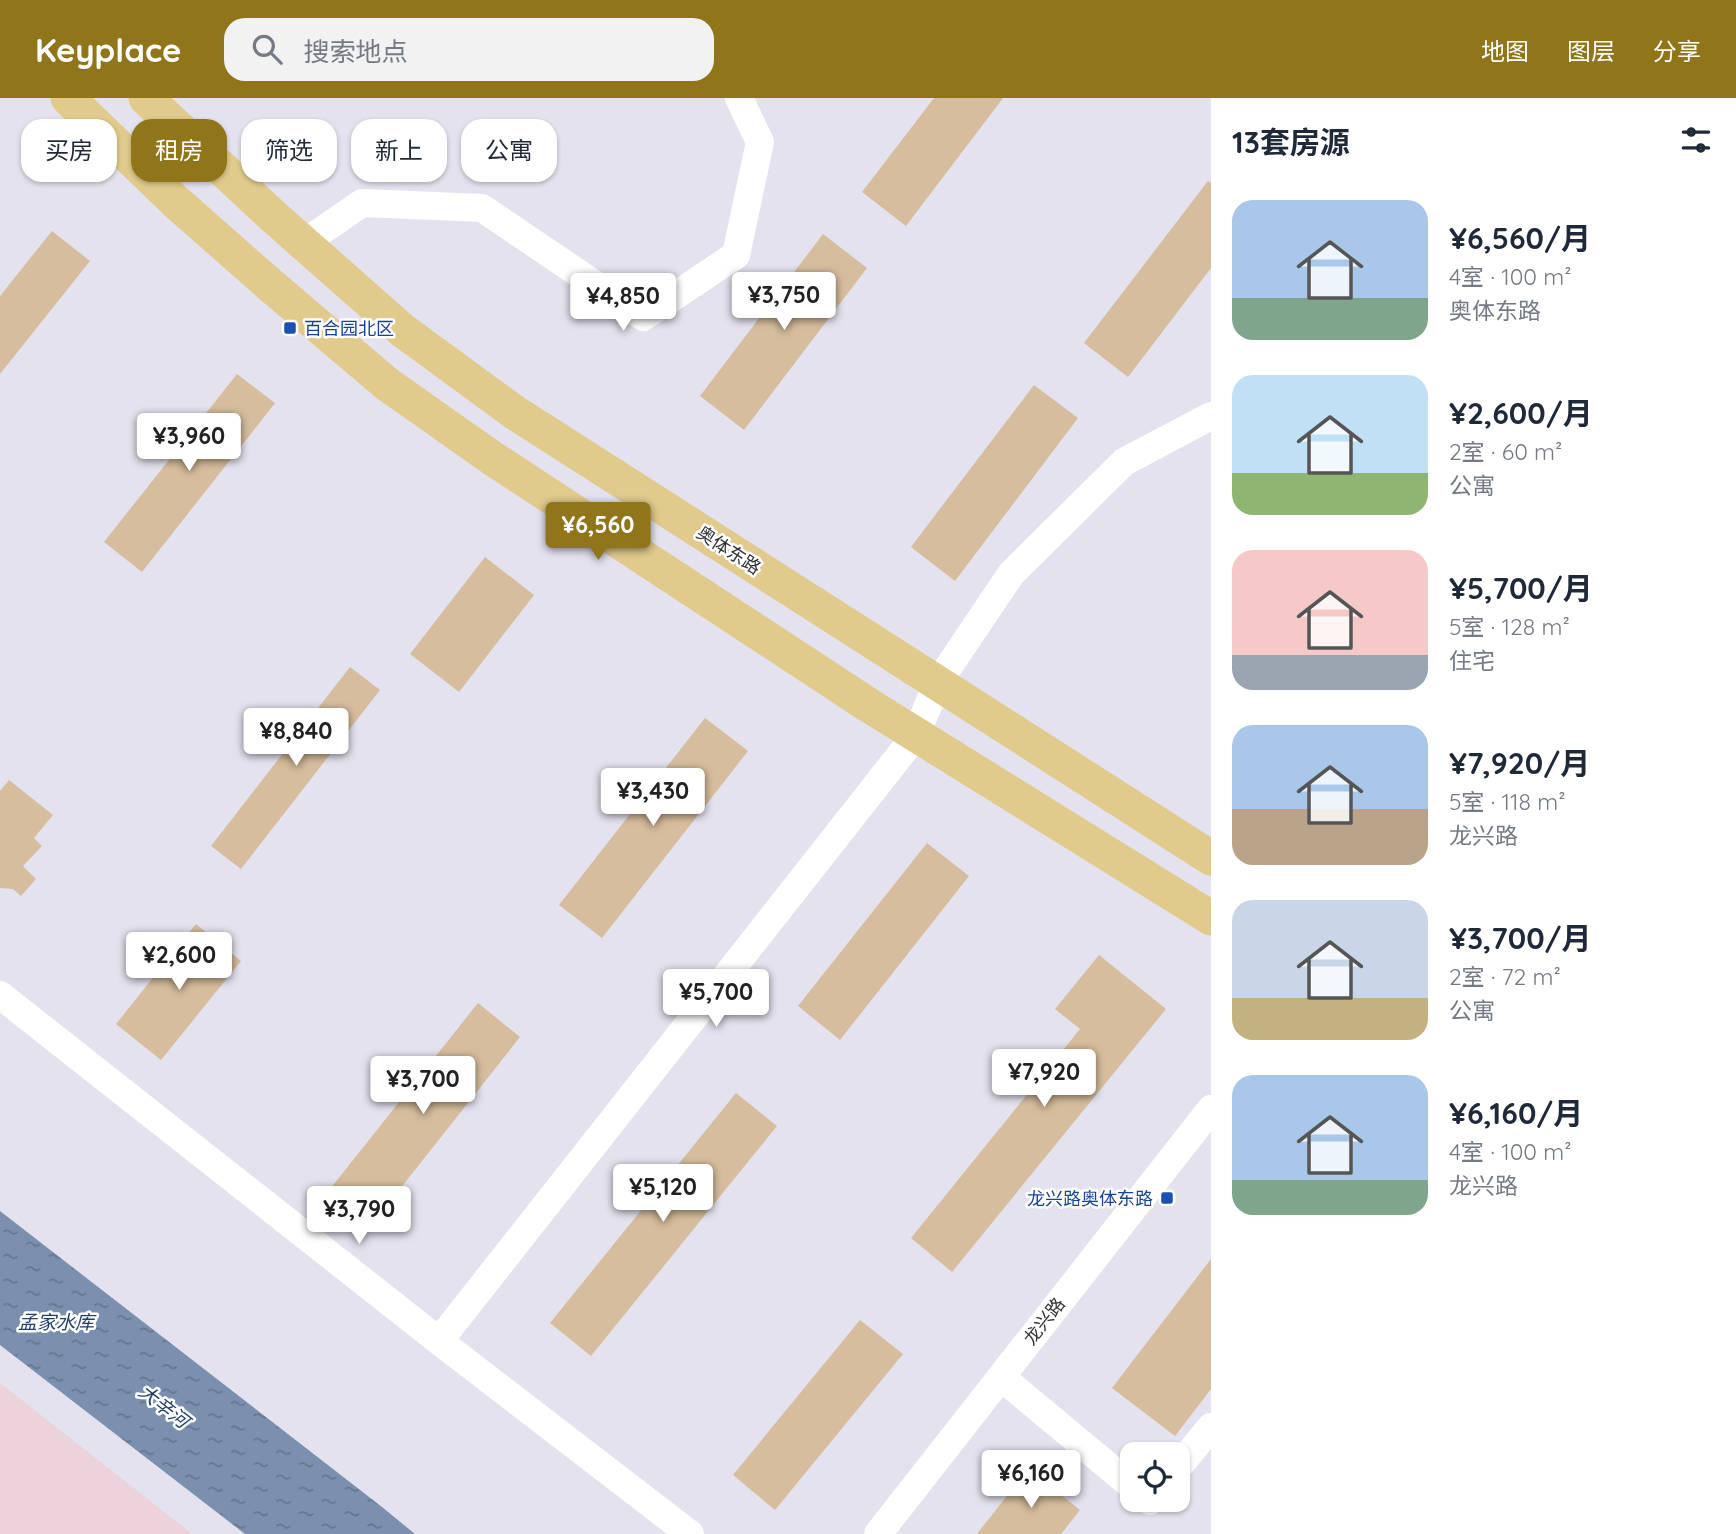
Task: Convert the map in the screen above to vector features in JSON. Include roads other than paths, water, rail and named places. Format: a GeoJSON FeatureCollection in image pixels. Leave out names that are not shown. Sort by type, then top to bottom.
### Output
{"type":"FeatureCollection","features":[{"type":"Feature","properties":{"kind":"main road"},"geometry":{"type":"LineString","coordinates":[[68,98],[176,202],[269,285],[387,384],[492,458],[870,706],[1211,918]]}},
{"type":"Feature","properties":{"kind":"main road","name":"奥体东路"},"geometry":{"type":"LineString","coordinates":[[146,98],[402,330],[514,412],[1211,858]]}},
{"type":"Feature","properties":{"kind":"street"},"geometry":{"type":"LineString","coordinates":[[304,243],[362,203],[482,208],[643,317],[736,255],[760,142],[738,98]]}},
{"type":"Feature","properties":{"kind":"street"},"geometry":{"type":"LineString","coordinates":[[439,1341],[916,734],[937,684],[1011,574],[1124,462],[1211,416]]}},
{"type":"Feature","properties":{"kind":"street"},"geometry":{"type":"LineString","coordinates":[[0,995],[439,1341],[690,1534]]}},
{"type":"Feature","properties":{"kind":"street","name":"龙兴路"},"geometry":{"type":"LineString","coordinates":[[878,1534],[1211,1109]]}},
{"type":"Feature","properties":{"kind":"street"},"geometry":{"type":"LineString","coordinates":[[1001,1377],[1120,1476]]}},
{"type":"Feature","properties":{"kind":"street"},"geometry":{"type":"LineString","coordinates":[[1190,1452],[1211,1427]]}},
{"type":"Feature","properties":{"kind":"water","name":"孟家水库"},"geometry":{"type":"Polygon","coordinates":[[[0,1211],[415,1534],[245,1534],[0,1345],[0,1211]]]}},
{"type":"Feature","properties":{"kind":"place","name":"百合园北区"},"geometry":{"type":"Point","coordinates":[290,328]}},
{"type":"Feature","properties":{"kind":"place","name":"龙兴路奥体东路"},"geometry":{"type":"Point","coordinates":[1167,1198]}},
{"type":"Feature","properties":{"kind":"water label","name":"大辛河"},"geometry":{"type":"Point","coordinates":[164,1406]}}]}
